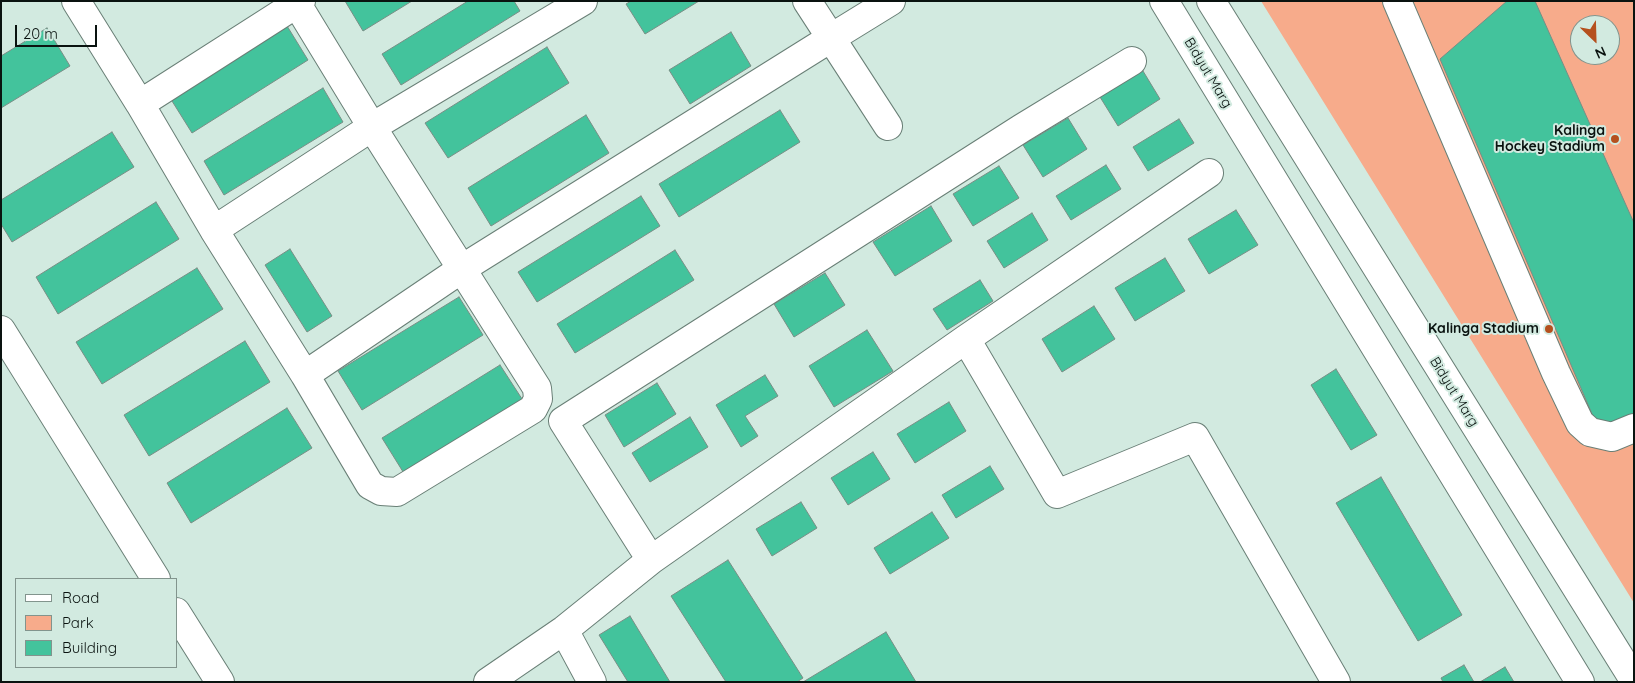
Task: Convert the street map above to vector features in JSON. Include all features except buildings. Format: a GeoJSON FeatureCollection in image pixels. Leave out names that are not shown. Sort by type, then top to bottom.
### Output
{"type":"FeatureCollection","features":[{"type":"Feature","properties":{"kind":"main road"},"geometry":{"type":"LineString","coordinates":[[76,1],[140,104],[214,230],[305,375],[370,485],[381,491],[398,492],[533,409],[538,399],[537,388],[463,268],[372,127],[299,3],[140,104]]}},
{"type":"Feature","properties":{"kind":"main road"},"geometry":{"type":"LineString","coordinates":[[214,230],[372,127],[583,1]]}},
{"type":"Feature","properties":{"kind":"main road"},"geometry":{"type":"LineString","coordinates":[[807,1],[888,126]]}},
{"type":"Feature","properties":{"kind":"main road"},"geometry":{"type":"LineString","coordinates":[[305,375],[463,268],[891,1]]}},
{"type":"Feature","properties":{"kind":"main road","name":"Bidyut Marg"},"geometry":{"type":"LineString","coordinates":[[1164,1],[1580,682]]}},
{"type":"Feature","properties":{"kind":"main road","name":"Bidyut Marg"},"geometry":{"type":"LineString","coordinates":[[1211,1],[1634,680]]}},
{"type":"Feature","properties":{"kind":"main road"},"geometry":{"type":"LineString","coordinates":[[1397,1],[1556,373],[1580,423],[1590,432],[1612,437],[1634,428]]}},
{"type":"Feature","properties":{"kind":"main road"},"geometry":{"type":"LineString","coordinates":[[651,560],[563,421],[1022,128],[1132,61]]}},
{"type":"Feature","properties":{"kind":"main road"},"geometry":{"type":"LineString","coordinates":[[488,682],[564,630],[651,560],[966,339],[1209,174]]}},
{"type":"Feature","properties":{"kind":"main road"},"geometry":{"type":"LineString","coordinates":[[1,330],[155,578]]}},
{"type":"Feature","properties":{"kind":"main road"},"geometry":{"type":"LineString","coordinates":[[966,339],[1056,494],[1195,437],[1336,682]]}},
{"type":"Feature","properties":{"kind":"main road"},"geometry":{"type":"LineString","coordinates":[[178,615],[220,682]]}},
{"type":"Feature","properties":{"kind":"main road"},"geometry":{"type":"LineString","coordinates":[[564,630],[592,682]]}},
{"type":"Feature","properties":{"kind":"green space","name":"Kalinga Stadium"},"geometry":{"type":"Polygon","coordinates":[[[1261,1],[1634,1],[1634,603],[1261,1]]]}},
{"type":"Feature","properties":{"kind":"place","name":"Kalinga Hockey Stadium"},"geometry":{"type":"Point","coordinates":[1615,139]}},
{"type":"Feature","properties":{"kind":"place","name":"Kalinga Stadium"},"geometry":{"type":"Point","coordinates":[1549,329]}}]}
